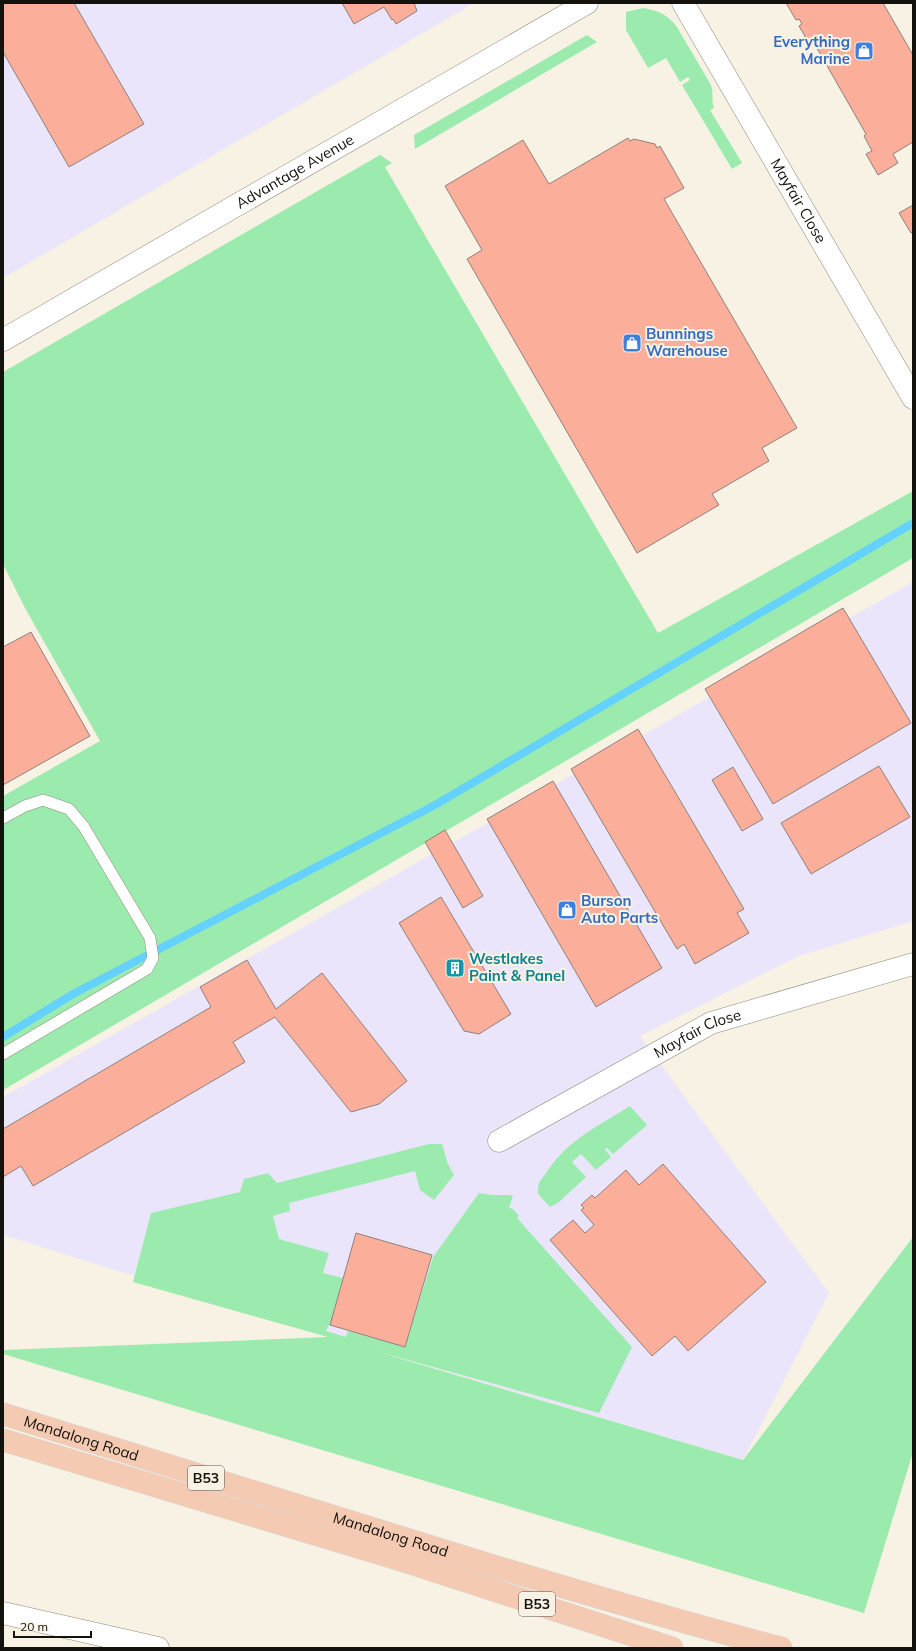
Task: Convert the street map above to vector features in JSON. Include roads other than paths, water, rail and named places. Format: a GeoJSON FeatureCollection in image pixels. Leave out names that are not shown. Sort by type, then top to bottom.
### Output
{"type":"FeatureCollection","features":[{"type":"Feature","properties":{"kind":"main road","name":"Mandalong Road"},"geometry":{"type":"LineString","coordinates":[[3,1414],[492,1566],[729,1635],[781,1648]]}},
{"type":"Feature","properties":{"kind":"main road","name":"Mandalong Road"},"geometry":{"type":"LineString","coordinates":[[3,1440],[401,1560],[672,1648]]}},
{"type":"Feature","properties":{"kind":"street","name":"Advantage Avenue"},"geometry":{"type":"LineString","coordinates":[[3,340],[588,3]]}},
{"type":"Feature","properties":{"kind":"street","name":"Mayfair Close"},"geometry":{"type":"LineString","coordinates":[[683,3],[913,398]]}},
{"type":"Feature","properties":{"kind":"street","name":"Mayfair Close"},"geometry":{"type":"LineString","coordinates":[[498,1141],[711,1024],[913,964]]}},
{"type":"Feature","properties":{"kind":"street"},"geometry":{"type":"LineString","coordinates":[[3,1613],[158,1648]]}},
{"type":"Feature","properties":{"kind":"lane"},"geometry":{"type":"LineString","coordinates":[[3,818],[25,806],[43,800],[69,809],[84,827],[150,938],[153,958],[147,969],[3,1054]]}},
{"type":"Feature","properties":{"kind":"waterway"},"geometry":{"type":"LineString","coordinates":[[3,1037],[73,994],[435,805],[913,523]]}},
{"type":"Feature","properties":{"kind":"place","name":"Everything Marine"},"geometry":{"type":"Point","coordinates":[864,51]}},
{"type":"Feature","properties":{"kind":"place","name":"Bunnings Warehouse"},"geometry":{"type":"Point","coordinates":[632,343]}},
{"type":"Feature","properties":{"kind":"place","name":"Burson Auto Parts"},"geometry":{"type":"Point","coordinates":[567,910]}},
{"type":"Feature","properties":{"kind":"place","name":"Westlakes Paint & Panel"},"geometry":{"type":"Point","coordinates":[455,968]}}]}
